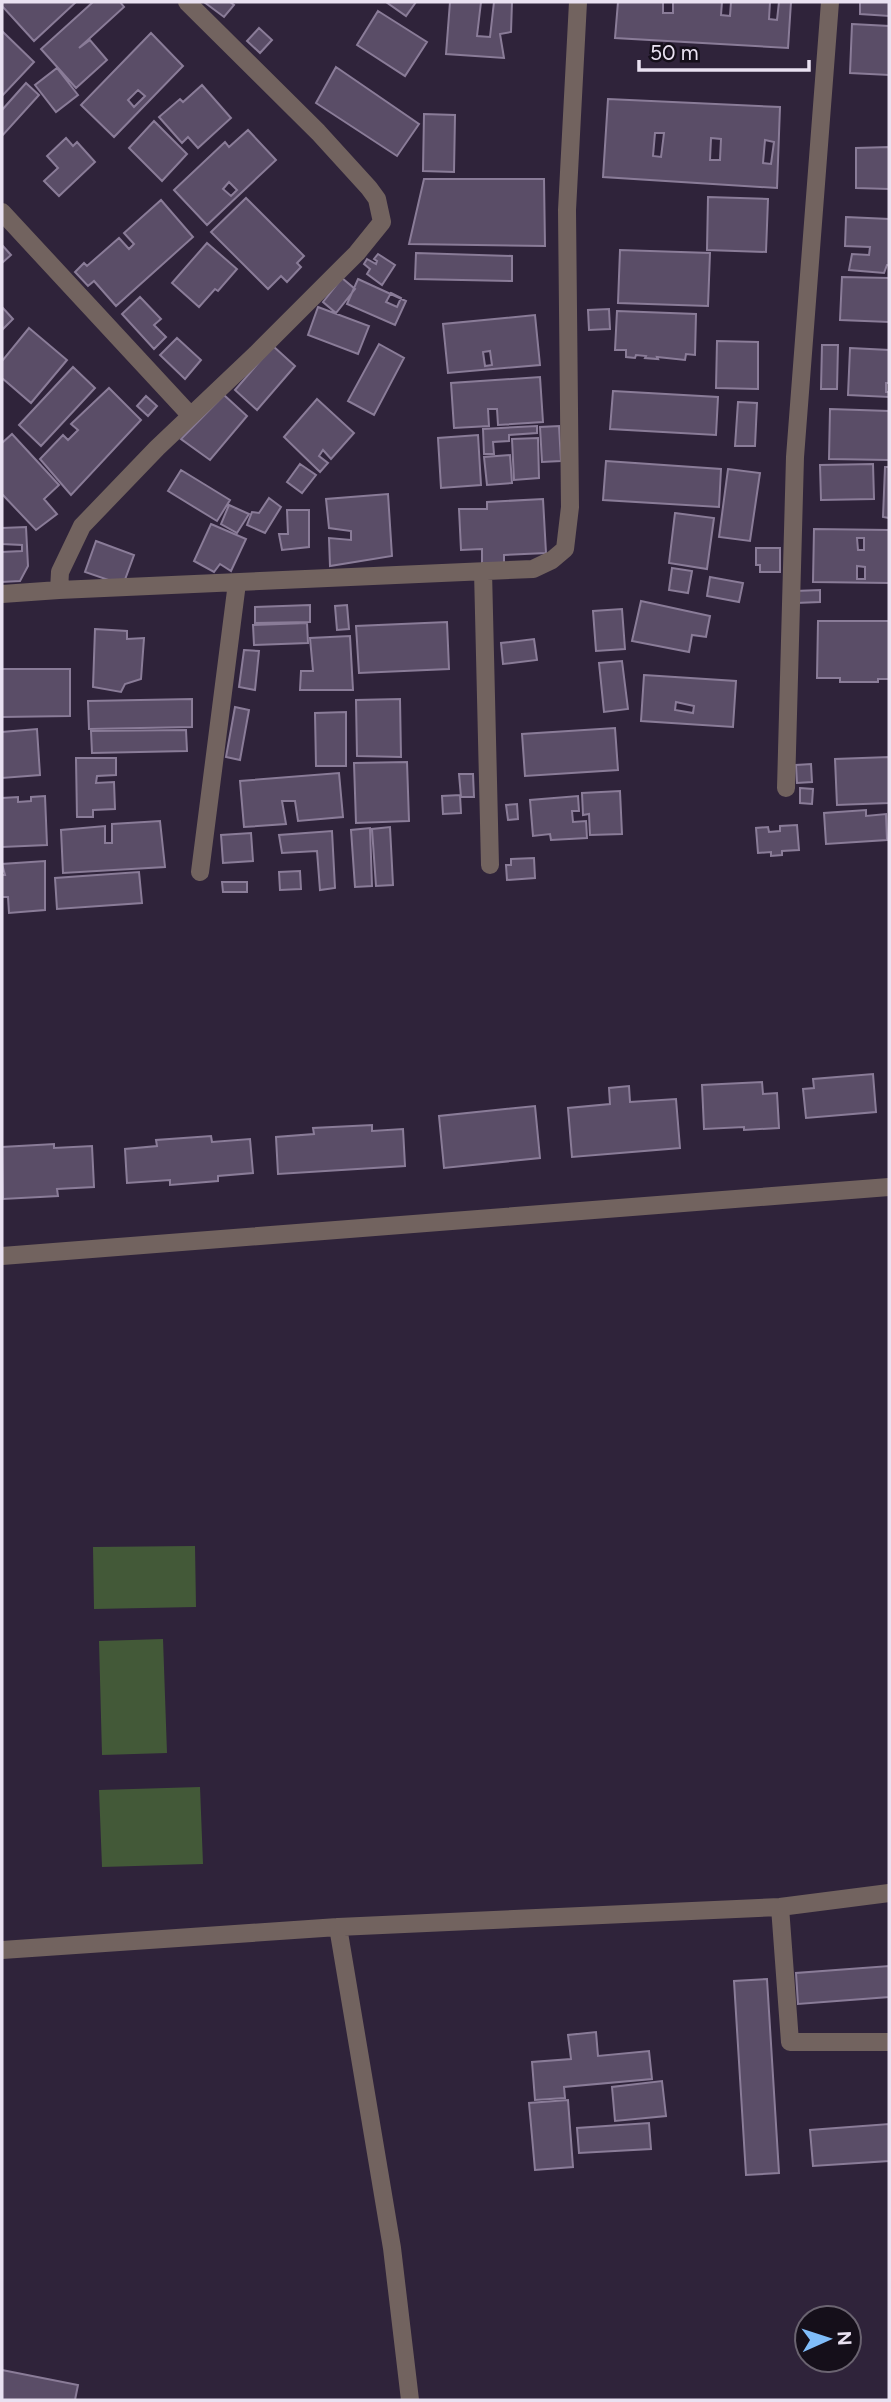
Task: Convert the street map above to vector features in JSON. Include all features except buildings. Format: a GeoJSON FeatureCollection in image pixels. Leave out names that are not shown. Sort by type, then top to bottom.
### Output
{"type":"FeatureCollection","features":[{"type":"Feature","properties":{"kind":"street"},"geometry":{"type":"LineString","coordinates":[[59,590],[60,572],[82,526],[348,262],[382,222],[377,199],[369,188],[318,132],[187,2]]}},
{"type":"Feature","properties":{"kind":"street"},"geometry":{"type":"LineString","coordinates":[[2,594],[533,569],[552,560],[565,549],[570,507],[567,210],[578,2]]}},
{"type":"Feature","properties":{"kind":"street"},"geometry":{"type":"LineString","coordinates":[[786,788],[795,457],[830,2]]}},
{"type":"Feature","properties":{"kind":"street"},"geometry":{"type":"LineString","coordinates":[[2,212],[191,416]]}},
{"type":"Feature","properties":{"kind":"street"},"geometry":{"type":"LineString","coordinates":[[483,571],[490,865]]}},
{"type":"Feature","properties":{"kind":"street"},"geometry":{"type":"LineString","coordinates":[[200,872],[237,583]]}},
{"type":"Feature","properties":{"kind":"street"},"geometry":{"type":"LineString","coordinates":[[2,1256],[889,1187]]}},
{"type":"Feature","properties":{"kind":"street"},"geometry":{"type":"LineString","coordinates":[[2,1950],[338,1927],[780,1907],[889,1892]]}},
{"type":"Feature","properties":{"kind":"street"},"geometry":{"type":"LineString","coordinates":[[780,1907],[790,2042],[889,2042]]}},
{"type":"Feature","properties":{"kind":"street"},"geometry":{"type":"LineString","coordinates":[[338,1927],[389,2225],[410,2400]]}},
{"type":"Feature","properties":{"kind":"green space"},"geometry":{"type":"Polygon","coordinates":[[[195,1546],[196,1607],[94,1609],[93,1547],[195,1546]]]}},
{"type":"Feature","properties":{"kind":"green space"},"geometry":{"type":"Polygon","coordinates":[[[163,1639],[167,1753],[102,1755],[99,1641],[163,1639]]]}},
{"type":"Feature","properties":{"kind":"green space"},"geometry":{"type":"Polygon","coordinates":[[[200,1787],[203,1864],[102,1867],[99,1790],[200,1787]]]}}]}
